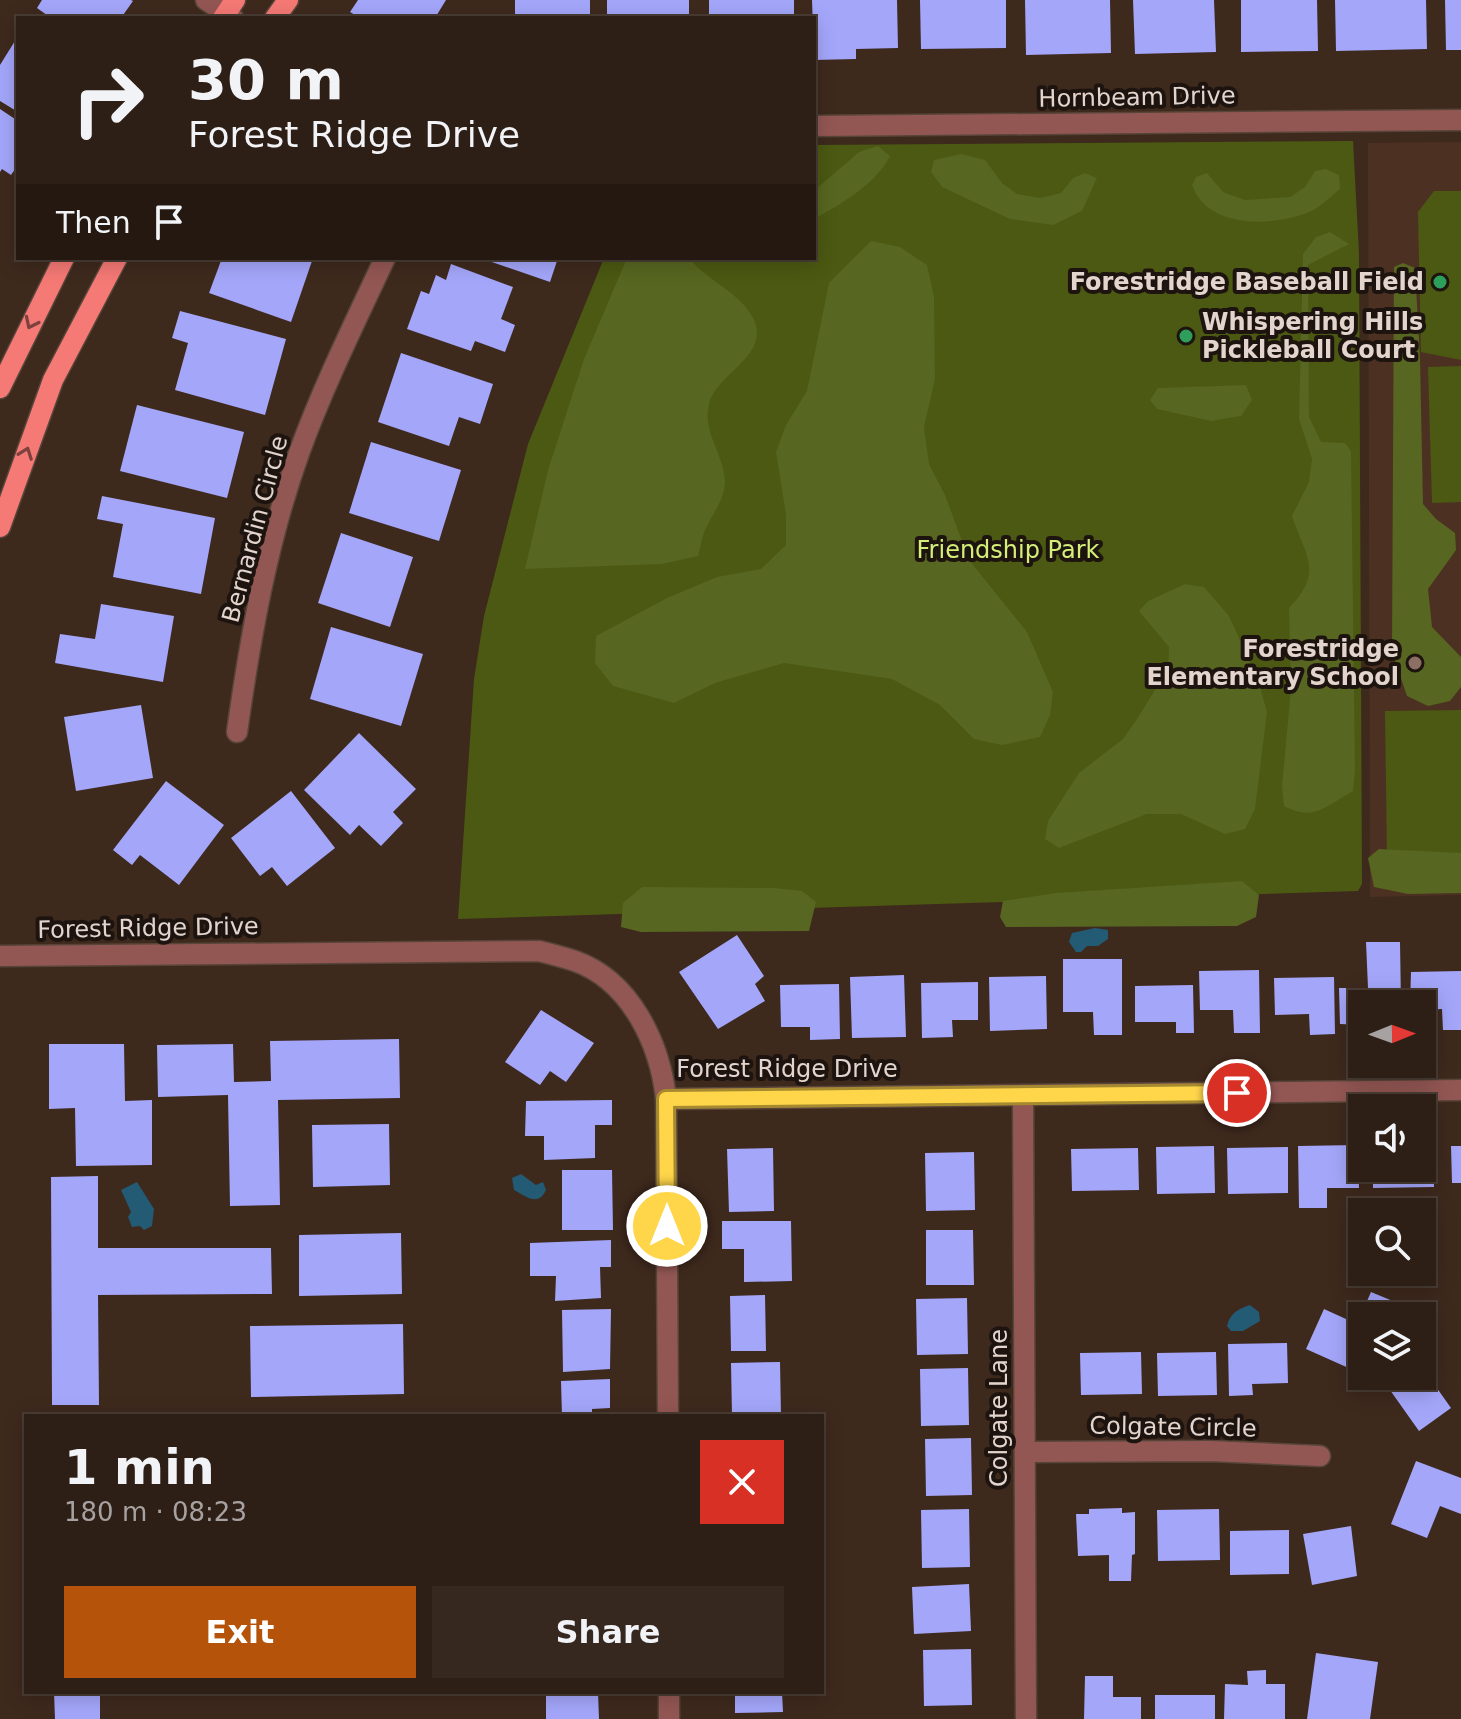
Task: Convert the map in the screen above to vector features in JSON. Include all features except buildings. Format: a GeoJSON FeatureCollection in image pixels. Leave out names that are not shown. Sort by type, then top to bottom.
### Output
{"type":"FeatureCollection","features":[{"type":"Feature","properties":{"kind":"main road"},"geometry":{"type":"LineString","coordinates":[[0,388],[63,260]]}},
{"type":"Feature","properties":{"kind":"main road"},"geometry":{"type":"LineString","coordinates":[[0,527],[53,380],[116,260]]}},
{"type":"Feature","properties":{"kind":"street"},"geometry":{"type":"LineString","coordinates":[[206,0],[229,12]]}},
{"type":"Feature","properties":{"kind":"street","name":"Hornbeam Drive"},"geometry":{"type":"LineString","coordinates":[[816,126],[1461,120]]}},
{"type":"Feature","properties":{"kind":"street","name":"Bernardin Circle"},"geometry":{"type":"LineString","coordinates":[[237,732],[249,646],[299,454],[384,260]]}},
{"type":"Feature","properties":{"kind":"street","name":"Forest Ridge Drive"},"geometry":{"type":"LineString","coordinates":[[0,956],[539,951],[578,962],[610,982],[635,1010],[655,1047],[663,1073],[666,1099],[1461,1090]]}},
{"type":"Feature","properties":{"kind":"street","name":"Colgate Lane"},"geometry":{"type":"LineString","coordinates":[[1023,1096],[1026,1719]]}},
{"type":"Feature","properties":{"kind":"street"},"geometry":{"type":"LineString","coordinates":[[666,1099],[668,1414]]}},
{"type":"Feature","properties":{"kind":"street","name":"Colgate Circle"},"geometry":{"type":"LineString","coordinates":[[1026,1452],[1210,1451],[1320,1456]]}},
{"type":"Feature","properties":{"kind":"street"},"geometry":{"type":"LineString","coordinates":[[669,1694],[669,1719]]}},
{"type":"Feature","properties":{"kind":"shaded area","name":"Forestridge Elementary School"},"geometry":{"type":"Polygon","coordinates":[[[1461,142],[1461,895],[1370,897],[1368,143],[1461,142]]]}},
{"type":"Feature","properties":{"kind":"green space","name":"Friendship Park"},"geometry":{"type":"Polygon","coordinates":[[[1353,141],[1359,253],[1362,884],[1358,891],[458,919],[474,679],[484,616],[528,444],[603,260],[816,260],[816,145],[1353,141]]]}},
{"type":"Feature","properties":{"kind":"green space"},"geometry":{"type":"Polygon","coordinates":[[[878,146],[890,156],[866,185],[816,218],[816,189],[859,152],[878,146]]]}},
{"type":"Feature","properties":{"kind":"green space"},"geometry":{"type":"Polygon","coordinates":[[[961,154],[985,160],[1002,183],[1017,194],[1040,198],[1061,193],[1073,178],[1085,173],[1097,178],[1082,211],[1053,225],[1010,219],[942,187],[931,172],[934,160],[961,154]]]}},
{"type":"Feature","properties":{"kind":"green space"},"geometry":{"type":"Polygon","coordinates":[[[1326,169],[1339,175],[1340,189],[1313,210],[1278,220],[1260,222],[1226,217],[1200,199],[1192,185],[1196,177],[1207,173],[1223,192],[1245,200],[1290,197],[1305,187],[1315,171],[1326,169]]]}},
{"type":"Feature","properties":{"kind":"green space","name":"Forestridge Baseball Field"},"geometry":{"type":"Polygon","coordinates":[[[1434,191],[1461,191],[1461,360],[1421,352],[1418,212],[1434,191]]]}},
{"type":"Feature","properties":{"kind":"green space"},"geometry":{"type":"Polygon","coordinates":[[[1330,232],[1349,244],[1308,265],[1309,417],[1321,442],[1345,443],[1351,451],[1355,770],[1353,791],[1327,807],[1304,813],[1284,806],[1282,786],[1291,689],[1289,608],[1300,595],[1309,574],[1309,564],[1292,516],[1309,482],[1312,459],[1299,419],[1303,254],[1316,237],[1330,232]]]}},
{"type":"Feature","properties":{"kind":"green space"},"geometry":{"type":"Polygon","coordinates":[[[871,241],[900,247],[927,265],[934,297],[935,379],[924,427],[929,464],[945,495],[969,560],[1027,632],[1053,692],[1050,715],[1040,737],[1002,745],[974,739],[940,705],[892,679],[784,663],[715,683],[674,703],[613,686],[595,663],[596,636],[667,598],[717,577],[761,569],[786,545],[786,515],[776,452],[786,425],[807,391],[829,283],[871,241]]]}},
{"type":"Feature","properties":{"kind":"green space"},"geometry":{"type":"Polygon","coordinates":[[[626,260],[691,260],[739,299],[752,316],[757,330],[756,342],[714,393],[709,404],[708,424],[725,481],[719,505],[705,529],[698,556],[662,564],[525,569],[548,470],[584,359],[626,260]]]}},
{"type":"Feature","properties":{"kind":"green space"},"geometry":{"type":"Polygon","coordinates":[[[1403,263],[1415,268],[1423,504],[1455,533],[1456,550],[1428,589],[1432,627],[1461,657],[1461,687],[1450,701],[1428,706],[1407,696],[1392,651],[1394,267],[1403,263]]]}},
{"type":"Feature","properties":{"kind":"green space"},"geometry":{"type":"Polygon","coordinates":[[[1461,366],[1461,502],[1432,503],[1428,367],[1461,366]]]}},
{"type":"Feature","properties":{"kind":"green space"},"geometry":{"type":"Polygon","coordinates":[[[1246,385],[1252,400],[1241,416],[1211,421],[1157,409],[1150,400],[1158,388],[1246,385]]]}},
{"type":"Feature","properties":{"kind":"green space"},"geometry":{"type":"Polygon","coordinates":[[[1185,584],[1204,587],[1229,616],[1258,680],[1267,712],[1255,809],[1245,829],[1225,834],[1181,814],[1147,814],[1059,848],[1045,839],[1048,821],[1079,773],[1123,739],[1168,669],[1169,647],[1139,611],[1148,601],[1185,584]]]}},
{"type":"Feature","properties":{"kind":"green space"},"geometry":{"type":"Polygon","coordinates":[[[1461,710],[1461,856],[1387,857],[1385,711],[1461,710]]]}},
{"type":"Feature","properties":{"kind":"green space"},"geometry":{"type":"Polygon","coordinates":[[[1379,849],[1461,853],[1461,893],[1408,894],[1374,887],[1368,858],[1379,849]]]}},
{"type":"Feature","properties":{"kind":"green space"},"geometry":{"type":"Polygon","coordinates":[[[1242,881],[1259,895],[1256,917],[1237,926],[1006,927],[1000,917],[1003,901],[1056,893],[1242,881]]]}},
{"type":"Feature","properties":{"kind":"green space"},"geometry":{"type":"Polygon","coordinates":[[[642,887],[774,888],[802,891],[816,902],[809,931],[641,932],[621,927],[623,903],[642,887]]]}},
{"type":"Feature","properties":{"kind":"water"},"geometry":{"type":"Polygon","coordinates":[[[1095,928],[1108,930],[1108,939],[1098,946],[1087,946],[1076,952],[1069,942],[1072,933],[1095,928]]]}},
{"type":"Feature","properties":{"kind":"water"},"geometry":{"type":"Polygon","coordinates":[[[521,1174],[536,1185],[543,1182],[546,1190],[543,1195],[531,1199],[514,1190],[512,1178],[521,1174]]]}},
{"type":"Feature","properties":{"kind":"water"},"geometry":{"type":"Polygon","coordinates":[[[137,1182],[154,1209],[152,1226],[144,1230],[140,1226],[132,1227],[128,1217],[131,1212],[121,1190],[137,1182]]]}},
{"type":"Feature","properties":{"kind":"water"},"geometry":{"type":"Polygon","coordinates":[[[1250,1305],[1259,1312],[1260,1321],[1243,1331],[1231,1331],[1227,1326],[1232,1315],[1250,1305]]]}},
{"type":"Feature","properties":{"kind":"place","name":"Forestridge Baseball Field"},"geometry":{"type":"Point","coordinates":[1440,282]}},
{"type":"Feature","properties":{"kind":"place","name":"Whispering Hills Pickleball Court"},"geometry":{"type":"Point","coordinates":[1186,336]}},
{"type":"Feature","properties":{"kind":"place","name":"Forestridge Elementary School"},"geometry":{"type":"Point","coordinates":[1415,663]}},
{"type":"Feature","properties":{"kind":"route"},"geometry":{"type":"LineString","coordinates":[[667,1226],[666,1099],[1237,1093]]}}]}
